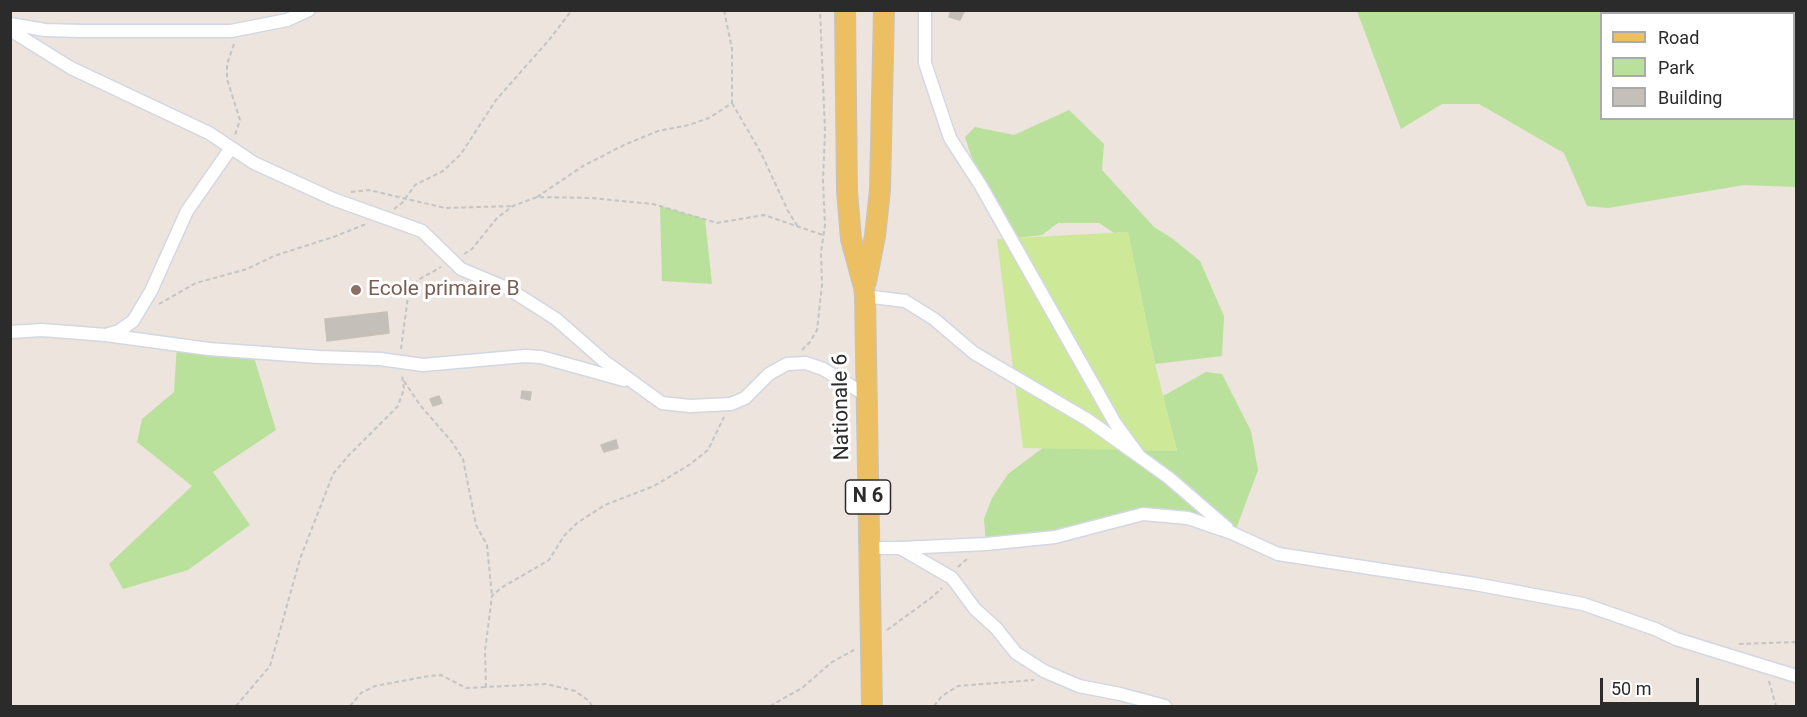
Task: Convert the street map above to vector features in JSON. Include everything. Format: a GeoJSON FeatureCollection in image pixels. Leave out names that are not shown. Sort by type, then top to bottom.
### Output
{"type":"FeatureCollection","features":[{"type":"Feature","properties":{"kind":"main road","name":"Nationale 6"},"geometry":{"type":"LineString","coordinates":[[845,10],[847,191],[851,239],[865,292]]}},
{"type":"Feature","properties":{"kind":"main road","name":"Nationale 6"},"geometry":{"type":"LineString","coordinates":[[872,706],[865,292],[880,190],[884,10]]}},
{"type":"Feature","properties":{"kind":"street"},"geometry":{"type":"LineString","coordinates":[[10,24],[45,30],[231,31],[287,20],[309,10]]}},
{"type":"Feature","properties":{"kind":"street"},"geometry":{"type":"LineString","coordinates":[[925,10],[925,63],[950,138],[1015,244],[1115,423],[1140,457]]}},
{"type":"Feature","properties":{"kind":"street"},"geometry":{"type":"LineString","coordinates":[[10,30],[71,68],[209,133],[254,163],[328,197],[422,231],[461,269],[509,289],[556,319],[604,361],[662,403],[690,406],[731,404],[745,398],[769,375],[787,364],[806,363],[823,369],[866,394]]}},
{"type":"Feature","properties":{"kind":"street"},"geometry":{"type":"LineString","coordinates":[[106,335],[119,331],[133,321],[151,291],[187,211],[231,148]]}},
{"type":"Feature","properties":{"kind":"street"},"geometry":{"type":"LineString","coordinates":[[865,292],[905,301],[934,319],[974,353],[1088,420],[1169,478],[1232,533]]}},
{"type":"Feature","properties":{"kind":"street"},"geometry":{"type":"LineString","coordinates":[[10,332],[42,330],[106,335],[209,349],[380,359],[423,365],[525,356],[541,357],[634,383]]}},
{"type":"Feature","properties":{"kind":"street"},"geometry":{"type":"LineString","coordinates":[[869,548],[986,544],[1055,537],[1143,514],[1188,519],[1232,533],[1278,554],[1475,584],[1583,604],[1655,629],[1676,639],[1797,676]]}},
{"type":"Feature","properties":{"kind":"street"},"geometry":{"type":"LineString","coordinates":[[901,548],[952,578],[975,609],[996,628],[1016,653],[1044,672],[1079,686],[1165,706]]}},
{"type":"Feature","properties":{"kind":"path"},"geometry":{"type":"LineString","coordinates":[[156,306],[196,283],[247,269],[274,256],[336,236],[384,217],[406,198],[415,185],[443,171],[461,154],[496,100],[572,10]]}},
{"type":"Feature","properties":{"kind":"path"},"geometry":{"type":"LineString","coordinates":[[724,10],[732,49],[732,103],[761,153],[798,227]]}},
{"type":"Feature","properties":{"kind":"path"},"geometry":{"type":"LineString","coordinates":[[787,364],[810,342],[817,330],[822,285],[821,252],[825,225],[823,181],[825,131],[820,10]]}},
{"type":"Feature","properties":{"kind":"path"},"geometry":{"type":"LineString","coordinates":[[231,148],[240,120],[227,79],[227,64],[231,49],[244,28]]}},
{"type":"Feature","properties":{"kind":"path"},"geometry":{"type":"LineString","coordinates":[[537,197],[584,166],[624,145],[658,131],[699,121],[732,103]]}},
{"type":"Feature","properties":{"kind":"path"},"geometry":{"type":"LineString","coordinates":[[328,197],[369,190],[445,208],[513,206]]}},
{"type":"Feature","properties":{"kind":"path"},"geometry":{"type":"LineString","coordinates":[[402,378],[420,405],[452,442],[463,459],[476,525],[487,545],[492,596],[485,651],[486,687]]}},
{"type":"Feature","properties":{"kind":"path"},"geometry":{"type":"LineString","coordinates":[[492,596],[501,588],[549,560],[564,536],[577,523],[605,505],[654,486],[689,465],[708,450],[731,404]]}},
{"type":"Feature","properties":{"kind":"path"},"geometry":{"type":"LineString","coordinates":[[1730,643],[1797,642]]}},
{"type":"Feature","properties":{"kind":"path"},"geometry":{"type":"LineString","coordinates":[[1760,665],[1772,686],[1776,706]]}},
{"type":"Feature","properties":{"kind":"path"},"geometry":{"type":"LineString","coordinates":[[350,706],[361,693],[375,686],[441,675],[466,688],[546,684],[575,691],[592,706]]}},
{"type":"Feature","properties":{"kind":"path"},"geometry":{"type":"LineString","coordinates":[[934,706],[942,696],[958,686],[1060,678]]}},
{"type":"Feature","properties":{"kind":"green space"},"geometry":{"type":"Polygon","coordinates":[[[1357,11],[1781,11],[1600,12],[1600,120],[1795,120],[1795,50],[1796,55],[1796,187],[1744,185],[1608,208],[1587,206],[1564,153],[1479,104],[1442,104],[1401,129],[1357,11]]]}},
{"type":"Feature","properties":{"kind":"green space"},"geometry":{"type":"Polygon","coordinates":[[[1069,110],[1104,144],[1102,170],[1154,227],[1200,261],[1224,316],[1222,356],[1155,364],[1128,232],[1114,233],[1099,223],[1058,223],[1042,235],[1017,238],[981,186],[965,137],[975,127],[1014,135],[1069,110]]]}},
{"type":"Feature","properties":{"kind":"green space"},"geometry":{"type":"Polygon","coordinates":[[[660,206],[705,219],[712,284],[662,281],[660,206]]]}},
{"type":"Feature","properties":{"kind":"green space"},"geometry":{"type":"Polygon","coordinates":[[[1128,232],[1155,364],[1177,451],[1023,448],[997,239],[1128,232]]]}},
{"type":"Feature","properties":{"kind":"green space"},"geometry":{"type":"Polygon","coordinates":[[[177,344],[252,351],[276,430],[213,472],[250,525],[188,570],[123,589],[109,564],[192,486],[137,442],[142,419],[174,392],[177,344]]]}},
{"type":"Feature","properties":{"kind":"green space"},"geometry":{"type":"Polygon","coordinates":[[[1206,372],[1222,374],[1251,431],[1258,470],[1236,529],[1188,518],[1115,521],[986,544],[984,519],[992,498],[1008,474],[1044,447],[1177,451],[1163,396],[1206,372]]]}},
{"type":"Feature","properties":{"kind":"building"},"geometry":{"type":"Polygon","coordinates":[[[951,10],[965,10],[960,20],[949,17],[951,10]]]}},
{"type":"Feature","properties":{"kind":"building"},"geometry":{"type":"Polygon","coordinates":[[[387,312],[389,333],[327,341],[325,319],[387,312]]]}},
{"type":"Feature","properties":{"kind":"building"},"geometry":{"type":"Polygon","coordinates":[[[522,391],[531,392],[530,400],[521,398],[522,391]]]}},
{"type":"Feature","properties":{"kind":"building"},"geometry":{"type":"Polygon","coordinates":[[[439,396],[442,403],[433,406],[430,399],[439,396]]]}},
{"type":"Feature","properties":{"kind":"building"},"geometry":{"type":"Polygon","coordinates":[[[616,440],[618,448],[604,452],[601,445],[616,440]]]}},
{"type":"Feature","properties":{"kind":"place","name":"Ecole primaire B"},"geometry":{"type":"Point","coordinates":[356,290]}}]}
